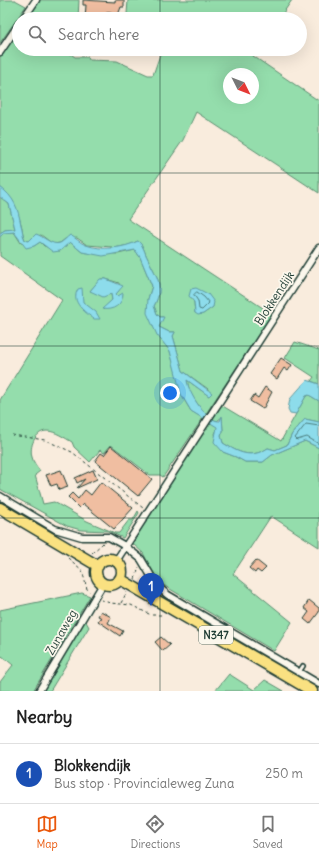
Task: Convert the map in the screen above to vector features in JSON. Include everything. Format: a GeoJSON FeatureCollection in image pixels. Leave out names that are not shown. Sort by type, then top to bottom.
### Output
{"type":"FeatureCollection","features":[{"type":"Feature","properties":{"kind":"main road"},"geometry":{"type":"LineString","coordinates":[[0,508],[98,566]]}},
{"type":"Feature","properties":{"kind":"main road"},"geometry":{"type":"LineString","coordinates":[[107,559],[116,561],[122,568],[120,579],[114,585],[108,586],[102,584],[97,577],[98,566],[107,559]]}},
{"type":"Feature","properties":{"kind":"main road","name":"N347"},"geometry":{"type":"LineString","coordinates":[[120,579],[312,691]]}},
{"type":"Feature","properties":{"kind":"street"},"geometry":{"type":"LineString","coordinates":[[28,12],[36,0]]}},
{"type":"Feature","properties":{"kind":"street"},"geometry":{"type":"LineString","coordinates":[[0,52],[12,34]]}},
{"type":"Feature","properties":{"kind":"street","name":"Blokkendijk"},"geometry":{"type":"LineString","coordinates":[[116,561],[319,248]]}},
{"type":"Feature","properties":{"kind":"street"},"geometry":{"type":"LineString","coordinates":[[0,496],[55,529],[71,535],[109,537],[125,546],[141,559],[157,586],[168,595],[319,684]]}},
{"type":"Feature","properties":{"kind":"street","name":"Zunaweg"},"geometry":{"type":"LineString","coordinates":[[39,691],[102,584]]}},
{"type":"Feature","properties":{"kind":"lane"},"geometry":{"type":"LineString","coordinates":[[298,672],[303,666]]}},
{"type":"Feature","properties":{"kind":"path"},"geometry":{"type":"LineString","coordinates":[[12,435],[45,440],[72,452],[147,511]]}},
{"type":"Feature","properties":{"kind":"path"},"geometry":{"type":"LineString","coordinates":[[109,537],[94,550],[82,570],[87,589],[95,597],[110,603],[131,605],[151,615],[167,615]]}},
{"type":"Feature","properties":{"kind":"green space"},"geometry":{"type":"Polygon","coordinates":[[[0,0],[15,0],[26,6],[22,12],[12,12],[12,26],[0,43],[0,0]]]}},
{"type":"Feature","properties":{"kind":"green space"},"geometry":{"type":"Polygon","coordinates":[[[39,0],[79,0],[78,12],[31,12],[39,0]]]}},
{"type":"Feature","properties":{"kind":"green space"},"geometry":{"type":"Polygon","coordinates":[[[128,0],[292,0],[284,12],[127,12],[128,0]]]}},
{"type":"Feature","properties":{"kind":"green space"},"geometry":{"type":"Polygon","coordinates":[[[12,39],[12,56],[74,56],[88,57],[89,60],[117,61],[148,75],[153,75],[160,56],[253,56],[319,101],[319,193],[196,112],[183,140],[128,219],[272,314],[205,415],[190,393],[187,380],[209,396],[208,389],[183,371],[173,336],[175,332],[169,332],[159,327],[163,317],[160,317],[157,314],[154,306],[159,292],[157,277],[140,243],[138,241],[129,245],[109,249],[112,247],[87,245],[77,238],[65,239],[60,243],[53,244],[41,235],[33,237],[29,241],[25,240],[16,209],[4,190],[0,187],[0,57],[12,39]],[[208,294],[194,302],[195,313],[203,314],[213,307],[208,294]]]}},
{"type":"Feature","properties":{"kind":"green space"},"geometry":{"type":"Polygon","coordinates":[[[0,197],[9,204],[15,229],[5,230],[0,233],[0,197]]]}},
{"type":"Feature","properties":{"kind":"green space"},"geometry":{"type":"Polygon","coordinates":[[[14,232],[21,243],[34,246],[40,242],[44,246],[60,251],[70,242],[82,252],[118,254],[135,250],[140,257],[152,286],[148,299],[157,334],[170,351],[183,398],[191,411],[203,418],[163,477],[160,475],[150,475],[111,445],[104,453],[100,450],[90,462],[74,447],[72,442],[50,431],[39,434],[34,440],[31,449],[35,464],[40,471],[35,475],[43,504],[54,502],[87,521],[115,533],[119,533],[129,520],[133,520],[138,511],[139,513],[123,538],[108,531],[81,530],[67,526],[0,489],[0,400],[62,300],[0,256],[0,237],[3,233],[14,232]],[[101,279],[90,291],[111,294],[112,300],[103,310],[117,296],[116,294],[119,290],[119,283],[101,279]]]}},
{"type":"Feature","properties":{"kind":"green space"},"geometry":{"type":"Polygon","coordinates":[[[295,342],[319,350],[319,384],[311,381],[314,377],[285,358],[295,342]]]}},
{"type":"Feature","properties":{"kind":"green space"},"geometry":{"type":"Polygon","coordinates":[[[309,395],[319,401],[319,422],[305,419],[292,434],[287,445],[275,450],[268,448],[251,454],[234,450],[223,443],[221,436],[223,431],[222,417],[217,421],[212,419],[221,405],[281,441],[306,396],[309,395]]]}},
{"type":"Feature","properties":{"kind":"green space"},"geometry":{"type":"Polygon","coordinates":[[[210,422],[218,427],[215,434],[223,452],[245,462],[263,462],[272,455],[305,441],[319,448],[319,547],[271,516],[233,574],[292,622],[274,651],[165,586],[157,579],[143,553],[133,544],[152,509],[210,422]]]}},
{"type":"Feature","properties":{"kind":"green space"},"geometry":{"type":"Polygon","coordinates":[[[82,593],[90,596],[33,691],[0,691],[0,682],[13,665],[2,656],[0,659],[0,610],[82,593]]]}},
{"type":"Feature","properties":{"kind":"green space"},"geometry":{"type":"Polygon","coordinates":[[[85,620],[89,627],[50,691],[42,691],[85,620]]]}},
{"type":"Feature","properties":{"kind":"green space"},"geometry":{"type":"Polygon","coordinates":[[[229,674],[254,690],[265,680],[284,691],[215,691],[229,674]]]}},
{"type":"Feature","properties":{"kind":"water"},"geometry":{"type":"Polygon","coordinates":[[[0,187],[15,203],[25,240],[29,241],[36,234],[57,244],[70,235],[84,244],[99,248],[120,247],[138,241],[140,243],[157,277],[159,292],[154,306],[157,314],[160,317],[164,317],[159,327],[169,332],[175,332],[173,336],[183,371],[212,393],[209,396],[187,380],[194,399],[204,412],[215,420],[220,421],[222,416],[223,431],[221,436],[223,443],[234,450],[251,454],[268,448],[275,450],[287,445],[292,434],[305,419],[319,422],[319,448],[305,441],[272,455],[263,462],[245,462],[223,452],[214,442],[217,427],[191,411],[181,394],[170,351],[157,335],[147,313],[148,299],[152,286],[140,257],[135,250],[103,256],[82,252],[70,242],[60,251],[53,252],[40,242],[34,246],[26,248],[14,232],[3,233],[0,237],[0,233],[5,230],[15,229],[9,204],[0,197],[0,187]]]}},
{"type":"Feature","properties":{"kind":"water"},"geometry":{"type":"Polygon","coordinates":[[[100,279],[106,279],[123,286],[116,294],[118,296],[123,293],[123,297],[117,306],[110,309],[102,309],[112,300],[111,294],[103,297],[90,291],[100,279]]]}},
{"type":"Feature","properties":{"kind":"water"},"geometry":{"type":"Polygon","coordinates":[[[82,288],[83,302],[96,312],[100,319],[94,319],[83,310],[77,302],[76,294],[78,289],[82,288]]]}},
{"type":"Feature","properties":{"kind":"water"},"geometry":{"type":"Polygon","coordinates":[[[196,288],[208,294],[214,302],[213,307],[203,314],[198,315],[195,313],[194,302],[189,296],[191,289],[196,288]]]}},
{"type":"Feature","properties":{"kind":"water"},"geometry":{"type":"Polygon","coordinates":[[[307,380],[319,384],[319,401],[309,395],[306,396],[296,414],[290,413],[288,409],[290,399],[307,380]]]}},
{"type":"Feature","properties":{"kind":"building"},"geometry":{"type":"Polygon","coordinates":[[[83,0],[115,2],[115,0],[124,0],[124,7],[121,7],[119,12],[86,12],[86,5],[83,5],[83,0]]]}},
{"type":"Feature","properties":{"kind":"building"},"geometry":{"type":"Polygon","coordinates":[[[281,358],[292,365],[288,371],[284,368],[277,379],[270,374],[281,358]]]}},
{"type":"Feature","properties":{"kind":"building"},"geometry":{"type":"Polygon","coordinates":[[[265,387],[272,392],[263,409],[250,401],[254,395],[258,398],[265,387]]]}},
{"type":"Feature","properties":{"kind":"building"},"geometry":{"type":"Polygon","coordinates":[[[111,446],[152,479],[138,496],[95,461],[101,453],[104,455],[111,446]]]}},
{"type":"Feature","properties":{"kind":"building"},"geometry":{"type":"Polygon","coordinates":[[[61,470],[68,487],[59,490],[57,484],[51,486],[46,475],[61,470]]]}},
{"type":"Feature","properties":{"kind":"building"},"geometry":{"type":"Polygon","coordinates":[[[93,470],[97,479],[77,488],[85,479],[77,483],[75,478],[93,470]]]}},
{"type":"Feature","properties":{"kind":"building"},"geometry":{"type":"Polygon","coordinates":[[[101,482],[133,508],[114,529],[83,504],[79,508],[68,497],[72,493],[78,499],[85,490],[91,495],[101,482]]]}},
{"type":"Feature","properties":{"kind":"building"},"geometry":{"type":"Polygon","coordinates":[[[256,560],[266,568],[261,573],[257,570],[255,573],[249,568],[256,560]]]}},
{"type":"Feature","properties":{"kind":"building"},"geometry":{"type":"Polygon","coordinates":[[[309,600],[319,608],[319,612],[310,624],[304,619],[309,612],[304,608],[309,600]]]}},
{"type":"Feature","properties":{"kind":"building"},"geometry":{"type":"Polygon","coordinates":[[[101,611],[111,617],[108,623],[123,631],[120,636],[98,621],[102,618],[98,616],[101,611]]]}},
{"type":"Feature","properties":{"kind":"building"},"geometry":{"type":"Polygon","coordinates":[[[161,637],[170,645],[163,651],[155,642],[161,637]]]}},
{"type":"Feature","properties":{"kind":"place","name":"Blokkendijk"},"geometry":{"type":"Point","coordinates":[151,606]}}]}
